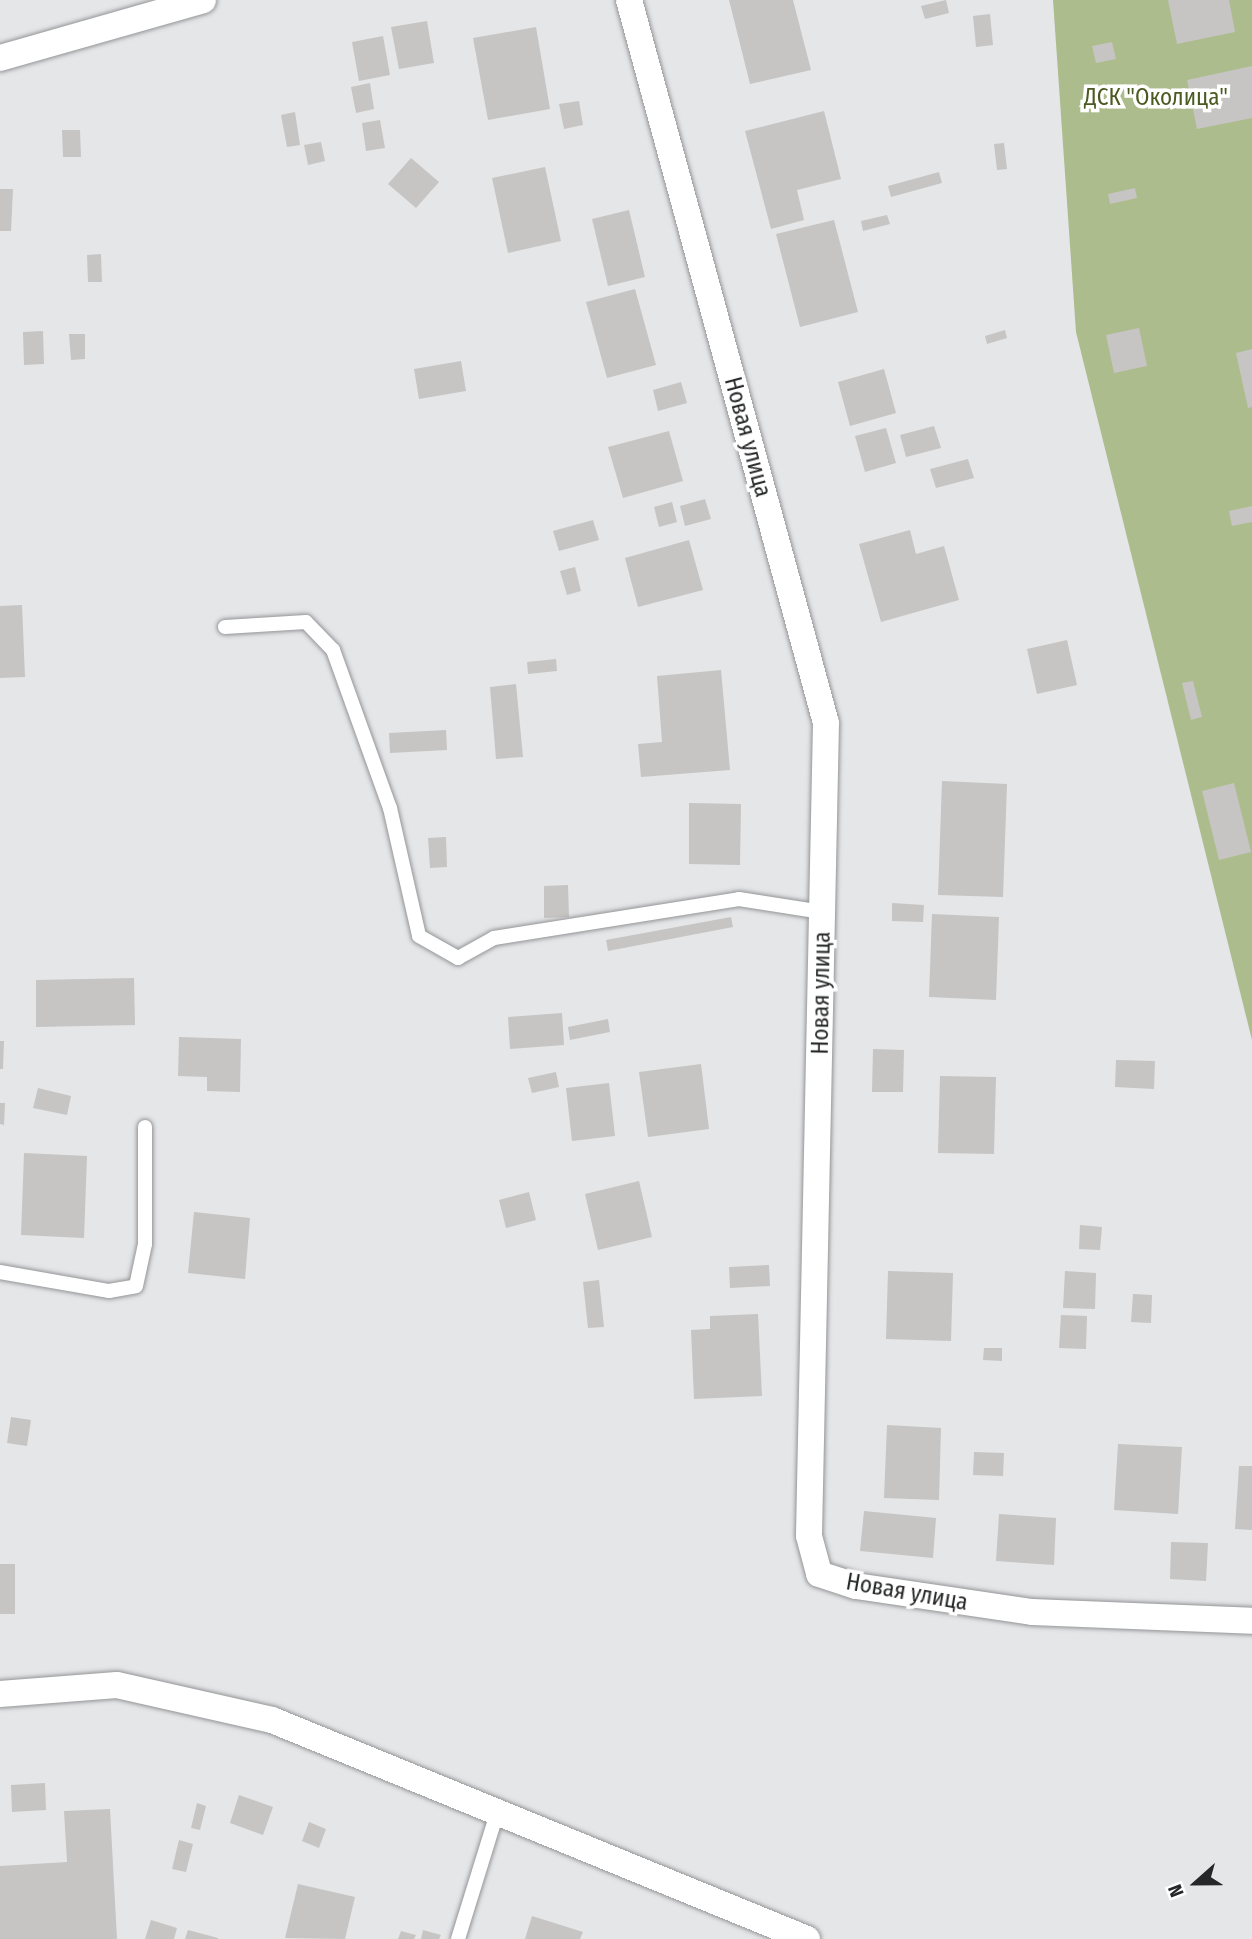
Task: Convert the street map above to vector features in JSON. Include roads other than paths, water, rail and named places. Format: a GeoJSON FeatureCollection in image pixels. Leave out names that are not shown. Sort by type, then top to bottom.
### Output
{"type":"FeatureCollection","features":[{"type":"Feature","properties":{"kind":"street"},"geometry":{"type":"LineString","coordinates":[[0,58],[203,0]]}},
{"type":"Feature","properties":{"kind":"street","name":"Новая улица"},"geometry":{"type":"LineString","coordinates":[[629,0],[826,723],[809,1536],[819,1574],[856,1586],[1032,1612],[1252,1621]]}},
{"type":"Feature","properties":{"kind":"street"},"geometry":{"type":"LineString","coordinates":[[0,1694],[117,1685],[272,1720],[807,1939]]}},
{"type":"Feature","properties":{"kind":"lane"},"geometry":{"type":"LineString","coordinates":[[225,627],[306,622],[333,650],[390,808],[419,936],[458,958],[494,938],[739,899],[822,912]]}},
{"type":"Feature","properties":{"kind":"lane"},"geometry":{"type":"LineString","coordinates":[[0,1272],[109,1291],[136,1286],[145,1244],[145,1127]]}},
{"type":"Feature","properties":{"kind":"lane"},"geometry":{"type":"LineString","coordinates":[[458,1939],[497,1813]]}},
{"type":"Feature","properties":{"kind":"park label","name":"ДСК \"Околица\""},"geometry":{"type":"Point","coordinates":[1156,97]}}]}
